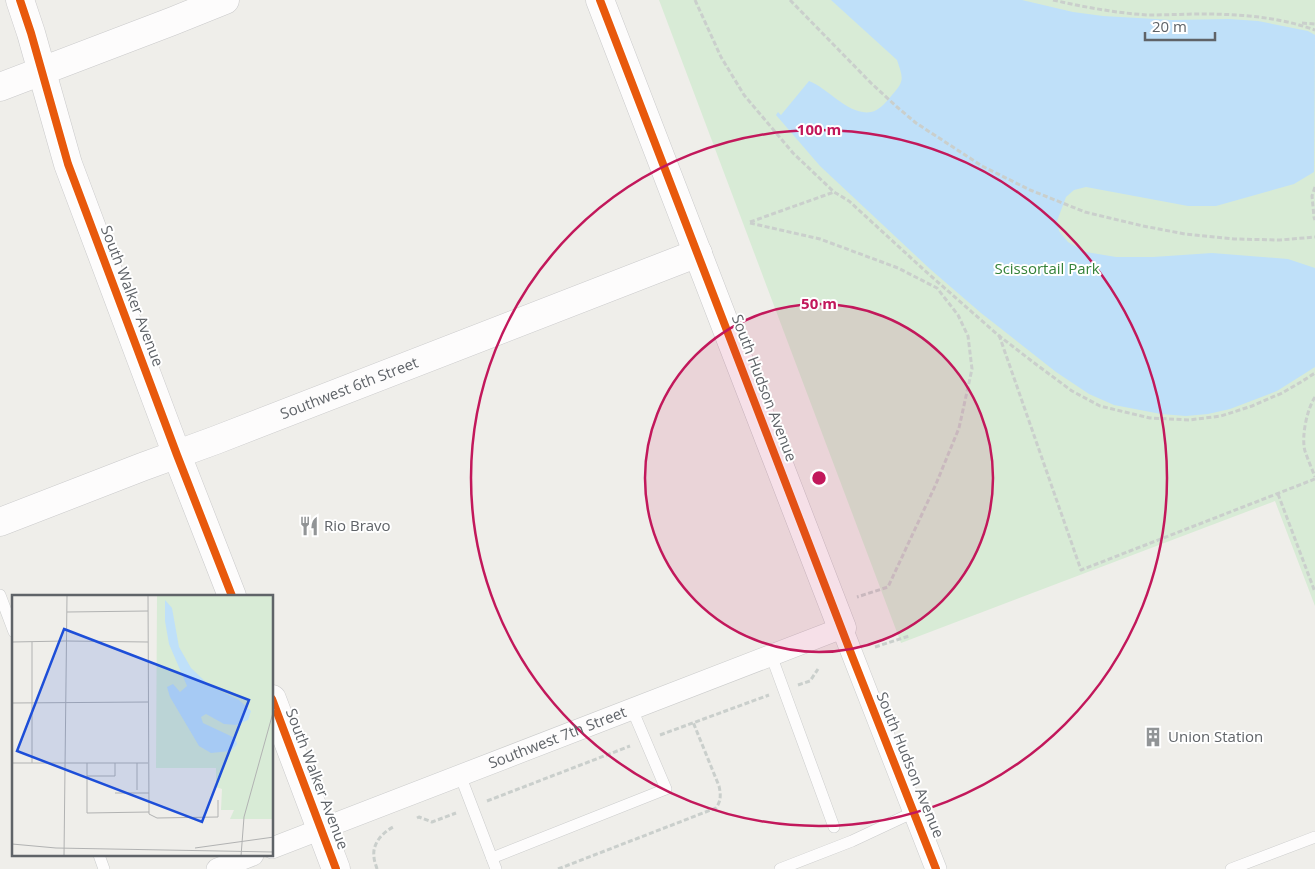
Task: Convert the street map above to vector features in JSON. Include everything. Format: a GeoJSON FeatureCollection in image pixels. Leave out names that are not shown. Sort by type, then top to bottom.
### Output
{"type":"FeatureCollection","features":[{"type":"Feature","properties":{"kind":"street","name":"South Walker Avenue"},"geometry":{"type":"LineString","coordinates":[[20,0],[68,164],[176,455],[232,595]]}},
{"type":"Feature","properties":{"kind":"street"},"geometry":{"type":"LineString","coordinates":[[0,87],[225,0]]}},
{"type":"Feature","properties":{"kind":"street","name":"South Hudson Avenue"},"geometry":{"type":"LineString","coordinates":[[600,0],[936,869]]}},
{"type":"Feature","properties":{"kind":"street","name":"Southwest 6th Street"},"geometry":{"type":"LineString","coordinates":[[0,522],[698,253]]}},
{"type":"Feature","properties":{"kind":"street","name":"Southwest 7th Street"},"geometry":{"type":"LineString","coordinates":[[274,847],[842,628]]}},
{"type":"Feature","properties":{"kind":"street","name":"South Walker Avenue"},"geometry":{"type":"LineString","coordinates":[[274,704],[336,869]]}},
{"type":"Feature","properties":{"kind":"street"},"geometry":{"type":"LineString","coordinates":[[217,869],[250,856]]}},
{"type":"Feature","properties":{"kind":"lane"},"geometry":{"type":"LineString","coordinates":[[0,595],[12,627]]}},
{"type":"Feature","properties":{"kind":"lane"},"geometry":{"type":"LineString","coordinates":[[771,655],[834,827]]}},
{"type":"Feature","properties":{"kind":"lane"},"geometry":{"type":"LineString","coordinates":[[492,858],[666,789],[632,709]]}},
{"type":"Feature","properties":{"kind":"lane"},"geometry":{"type":"LineString","coordinates":[[460,775],[496,869]]}},
{"type":"Feature","properties":{"kind":"lane"},"geometry":{"type":"LineString","coordinates":[[780,869],[852,841],[914,812]]}},
{"type":"Feature","properties":{"kind":"lane"},"geometry":{"type":"LineString","coordinates":[[1231,869],[1315,836]]}},
{"type":"Feature","properties":{"kind":"lane"},"geometry":{"type":"LineString","coordinates":[[99,856],[104,869]]}},
{"type":"Feature","properties":{"kind":"path"},"geometry":{"type":"LineString","coordinates":[[695,0],[721,57],[744,95],[794,153],[834,192],[849,201],[923,270],[998,335],[1072,391],[1100,406],[1150,418],[1189,420],[1221,416],[1252,406],[1301,382],[1315,372]]}},
{"type":"Feature","properties":{"kind":"path"},"geometry":{"type":"LineString","coordinates":[[790,0],[871,83],[916,123],[982,166],[1030,190],[1085,212],[1186,234],[1234,239],[1280,240],[1315,237]]}},
{"type":"Feature","properties":{"kind":"path"},"geometry":{"type":"LineString","coordinates":[[1053,0],[1098,10],[1148,15],[1204,14],[1257,16],[1315,24]]}},
{"type":"Feature","properties":{"kind":"path"},"geometry":{"type":"LineString","coordinates":[[1297,23],[1315,30]]}},
{"type":"Feature","properties":{"kind":"path"},"geometry":{"type":"LineString","coordinates":[[1315,187],[1312,196],[1315,220]]}},
{"type":"Feature","properties":{"kind":"path"},"geometry":{"type":"LineString","coordinates":[[834,192],[750,223],[820,239],[898,268],[937,288],[958,315],[968,336],[972,369],[959,428],[936,484],[888,586],[854,598]]}},
{"type":"Feature","properties":{"kind":"path"},"geometry":{"type":"LineString","coordinates":[[937,288],[941,284]]}},
{"type":"Feature","properties":{"kind":"path"},"geometry":{"type":"LineString","coordinates":[[998,335],[1081,570],[1315,478],[1305,450],[1304,440],[1307,418],[1315,397]]}},
{"type":"Feature","properties":{"kind":"path"},"geometry":{"type":"LineString","coordinates":[[1278,494],[1315,592]]}},
{"type":"Feature","properties":{"kind":"path"},"geometry":{"type":"LineString","coordinates":[[875,647],[909,636]]}},
{"type":"Feature","properties":{"kind":"path"},"geometry":{"type":"LineString","coordinates":[[659,735],[810,681],[818,669]]}},
{"type":"Feature","properties":{"kind":"path"},"geometry":{"type":"LineString","coordinates":[[558,869],[716,808],[720,803],[719,786],[693,722]]}},
{"type":"Feature","properties":{"kind":"path"},"geometry":{"type":"LineString","coordinates":[[487,801],[633,745]]}},
{"type":"Feature","properties":{"kind":"path"},"geometry":{"type":"LineString","coordinates":[[412,820],[419,817],[432,822],[459,812]]}},
{"type":"Feature","properties":{"kind":"path"},"geometry":{"type":"LineString","coordinates":[[377,869],[374,848],[382,835],[396,825]]}},
{"type":"Feature","properties":{"kind":"green space","name":"Scissortail Park"},"geometry":{"type":"Polygon","coordinates":[[[659,0],[1315,0],[1315,606],[1275,501],[901,643],[659,0]]]}},
{"type":"Feature","properties":{"kind":"water"},"geometry":{"type":"Polygon","coordinates":[[[831,0],[1022,0],[1073,12],[1103,16],[1172,20],[1229,19],[1258,21],[1308,31],[1315,35],[1314,172],[1294,184],[1216,206],[1188,206],[1086,187],[1074,190],[1066,197],[1057,221],[1059,231],[1068,242],[1086,252],[1116,257],[1153,257],[1212,253],[1288,259],[1315,268],[1315,367],[1277,391],[1230,409],[1186,416],[1161,414],[1114,405],[1089,394],[1056,372],[981,313],[930,269],[820,166],[776,115],[778,112],[781,115],[809,81],[824,89],[847,106],[863,112],[871,112],[880,108],[901,83],[902,79],[897,60],[831,0]]]}},
{"type":"Feature","properties":{"kind":"cycle path"},"geometry":{"type":"LineString","coordinates":[[20,0],[68,164],[232,595]]}},
{"type":"Feature","properties":{"kind":"cycle path"},"geometry":{"type":"LineString","coordinates":[[600,0],[852,656],[936,869]]}},
{"type":"Feature","properties":{"kind":"cycle path"},"geometry":{"type":"LineString","coordinates":[[274,704],[336,869]]}},
{"type":"Feature","properties":{"kind":"place","name":"Rio Bravo"},"geometry":{"type":"Point","coordinates":[309,526]}},
{"type":"Feature","properties":{"kind":"place","name":"Union Station"},"geometry":{"type":"Point","coordinates":[1153,737]}}]}
